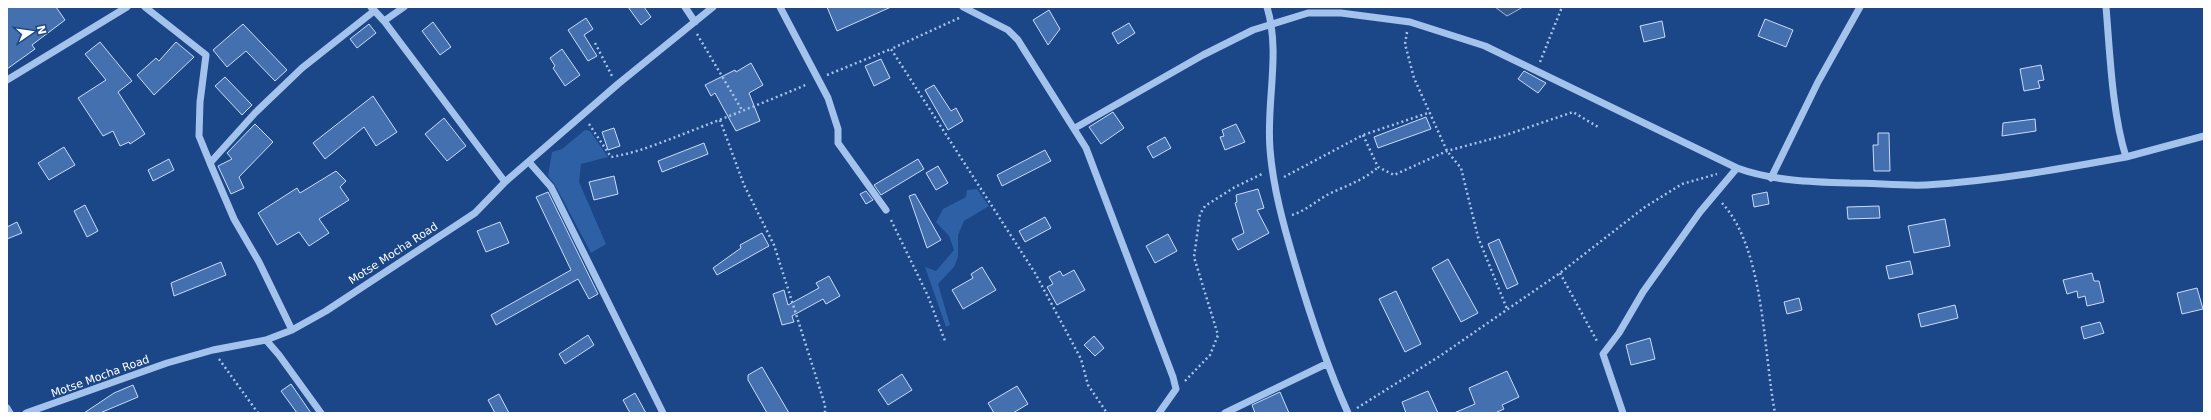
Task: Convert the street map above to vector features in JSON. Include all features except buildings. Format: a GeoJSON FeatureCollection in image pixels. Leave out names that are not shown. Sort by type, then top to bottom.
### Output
{"type":"FeatureCollection","features":[{"type":"Feature","properties":{"kind":"street"},"geometry":{"type":"LineString","coordinates":[[7,80],[127,7]]}},
{"type":"Feature","properties":{"kind":"street"},"geometry":{"type":"LineString","coordinates":[[145,7],[206,55],[200,102],[199,136],[234,219],[259,262],[292,330]]}},
{"type":"Feature","properties":{"kind":"street"},"geometry":{"type":"LineString","coordinates":[[384,21],[404,7]]}},
{"type":"Feature","properties":{"kind":"street"},"geometry":{"type":"LineString","coordinates":[[685,7],[693,24]]}},
{"type":"Feature","properties":{"kind":"street","name":"Motse Mocha Road"},"geometry":{"type":"LineString","coordinates":[[26,413],[166,363],[213,350],[266,340],[292,330],[326,311],[475,213],[505,182],[582,117],[618,84],[713,7]]}},
{"type":"Feature","properties":{"kind":"street"},"geometry":{"type":"LineString","coordinates":[[780,7],[819,79],[834,115],[838,129],[838,143],[886,210]]}},
{"type":"Feature","properties":{"kind":"street"},"geometry":{"type":"LineString","coordinates":[[963,7],[973,14],[1008,30],[1018,40],[1075,128],[1086,148],[1176,389],[1159,413]]}},
{"type":"Feature","properties":{"kind":"street"},"geometry":{"type":"LineString","coordinates":[[1267,7],[1272,24],[1273,53],[1269,124],[1274,182],[1282,219],[1326,364],[1348,413]]}},
{"type":"Feature","properties":{"kind":"street"},"geometry":{"type":"LineString","coordinates":[[1308,14],[1313,7]]}},
{"type":"Feature","properties":{"kind":"street"},"geometry":{"type":"LineString","coordinates":[[1771,178],[1818,82],[1860,7]]}},
{"type":"Feature","properties":{"kind":"street"},"geometry":{"type":"LineString","coordinates":[[2106,7],[2113,81],[2122,146],[2126,157]]}},
{"type":"Feature","properties":{"kind":"street"},"geometry":{"type":"LineString","coordinates":[[210,163],[255,113],[302,68],[373,9],[384,21],[505,182]]}},
{"type":"Feature","properties":{"kind":"street"},"geometry":{"type":"LineString","coordinates":[[1075,128],[1203,55],[1253,30],[1308,14],[1341,13],[1410,22],[1485,46],[1537,71],[1550,79],[1737,168],[1771,178],[1924,185],[2028,175],[2126,157],[2204,136]]}},
{"type":"Feature","properties":{"kind":"street"},"geometry":{"type":"LineString","coordinates":[[529,162],[551,187],[663,413]]}},
{"type":"Feature","properties":{"kind":"street"},"geometry":{"type":"LineString","coordinates":[[1623,413],[1603,354],[1619,333],[1643,292],[1714,195],[1737,168]]}},
{"type":"Feature","properties":{"kind":"street"},"geometry":{"type":"LineString","coordinates":[[266,340],[279,355],[321,413]]}},
{"type":"Feature","properties":{"kind":"street"},"geometry":{"type":"LineString","coordinates":[[1225,413],[1326,364]]}},
{"type":"Feature","properties":{"kind":"street"},"geometry":{"type":"LineString","coordinates":[[7,408],[10,413]]}},
{"type":"Feature","properties":{"kind":"path"},"geometry":{"type":"LineString","coordinates":[[1537,71],[1562,7]]}},
{"type":"Feature","properties":{"kind":"path"},"geometry":{"type":"LineString","coordinates":[[582,117],[611,157],[648,147],[720,120],[891,49],[952,20],[973,14]]}},
{"type":"Feature","properties":{"kind":"path"},"geometry":{"type":"LineString","coordinates":[[1410,22],[1405,44],[1414,78],[1428,113],[1447,151],[1461,168],[1478,237],[1507,309]]}},
{"type":"Feature","properties":{"kind":"path"},"geometry":{"type":"LineString","coordinates":[[693,24],[742,110]]}},
{"type":"Feature","properties":{"kind":"path"},"geometry":{"type":"LineString","coordinates":[[595,43],[618,84]]}},
{"type":"Feature","properties":{"kind":"path"},"geometry":{"type":"LineString","coordinates":[[891,49],[1036,273],[1080,359],[1088,385],[1107,413]]}},
{"type":"Feature","properties":{"kind":"path"},"geometry":{"type":"LineString","coordinates":[[1363,135],[1378,167],[1394,175],[1447,151],[1506,135],[1573,112],[1598,127]]}},
{"type":"Feature","properties":{"kind":"path"},"geometry":{"type":"LineString","coordinates":[[1274,182],[1363,135],[1428,113]]}},
{"type":"Feature","properties":{"kind":"path"},"geometry":{"type":"LineString","coordinates":[[720,120],[744,185],[774,245],[823,398],[825,413]]}},
{"type":"Feature","properties":{"kind":"path"},"geometry":{"type":"LineString","coordinates":[[1282,219],[1303,211],[1327,195],[1354,183],[1378,167]]}},
{"type":"Feature","properties":{"kind":"path"},"geometry":{"type":"LineString","coordinates":[[1348,413],[1440,356],[1560,273],[1645,208],[1682,184],[1737,168]]}},
{"type":"Feature","properties":{"kind":"path"},"geometry":{"type":"LineString","coordinates":[[1176,389],[1210,356],[1218,335],[1194,257],[1200,214],[1205,206],[1235,187],[1272,171]]}},
{"type":"Feature","properties":{"kind":"path"},"geometry":{"type":"LineString","coordinates":[[1714,195],[1741,229],[1752,266],[1763,321],[1768,379],[1775,413]]}},
{"type":"Feature","properties":{"kind":"path"},"geometry":{"type":"LineString","coordinates":[[886,210],[928,296],[945,341]]}},
{"type":"Feature","properties":{"kind":"path"},"geometry":{"type":"LineString","coordinates":[[1560,273],[1603,354]]}},
{"type":"Feature","properties":{"kind":"path"},"geometry":{"type":"LineString","coordinates":[[213,350],[258,413]]}},
{"type":"Feature","properties":{"kind":"shaded area"},"geometry":{"type":"Polygon","coordinates":[[[1495,7],[1523,7],[1507,16],[1495,7]]]}},
{"type":"Feature","properties":{"kind":"shaded area"},"geometry":{"type":"Polygon","coordinates":[[[585,130],[590,131],[608,157],[581,164],[579,182],[606,244],[591,253],[555,185],[548,176],[552,152],[562,149],[585,130]]]}},
{"type":"Feature","properties":{"kind":"shaded area"},"geometry":{"type":"Polygon","coordinates":[[[977,189],[989,206],[964,221],[958,235],[958,257],[954,267],[938,284],[950,325],[946,327],[925,267],[936,271],[954,250],[949,236],[936,222],[943,209],[966,197],[967,190],[977,189]]]}}]}
